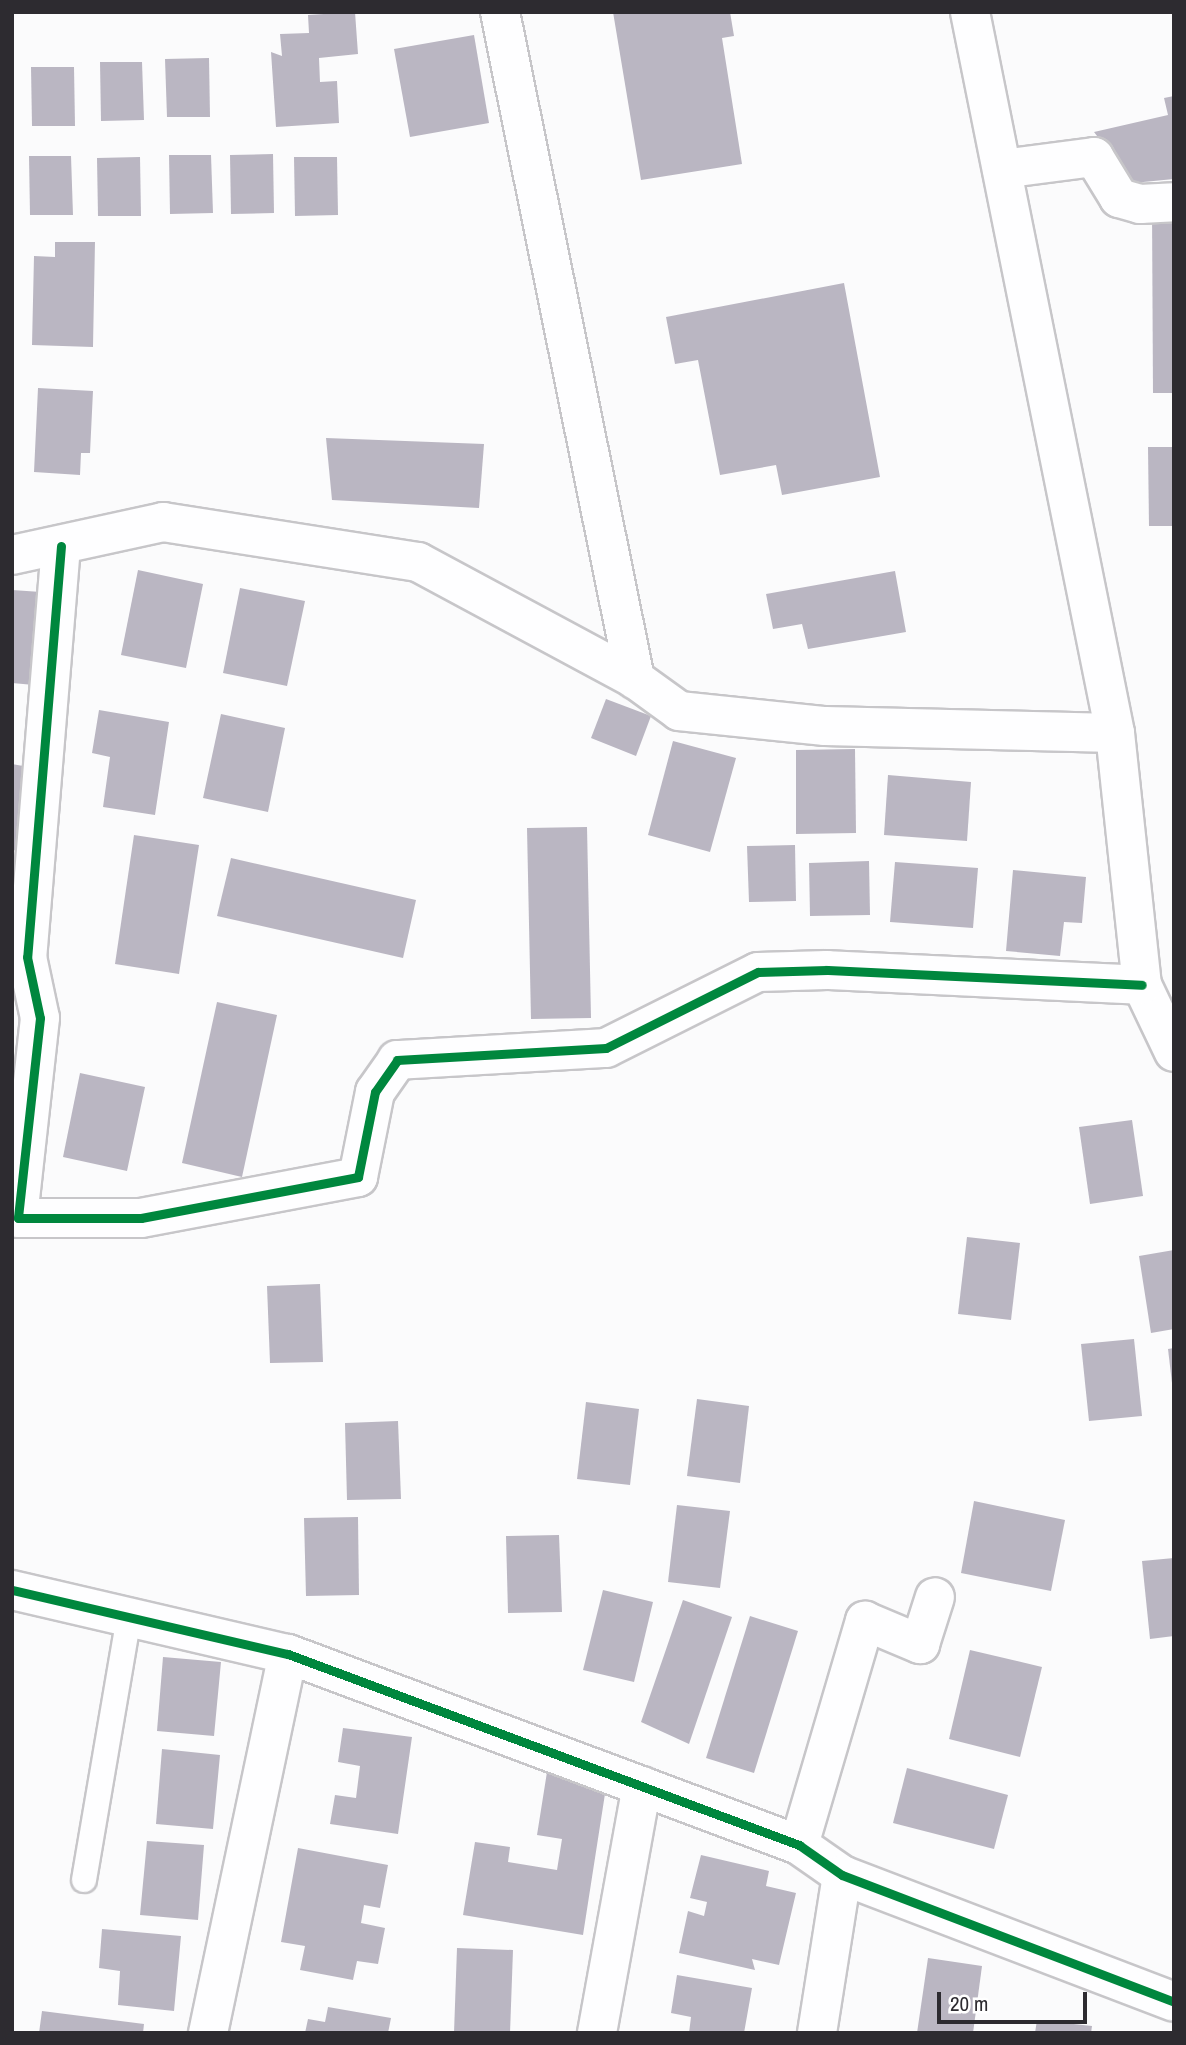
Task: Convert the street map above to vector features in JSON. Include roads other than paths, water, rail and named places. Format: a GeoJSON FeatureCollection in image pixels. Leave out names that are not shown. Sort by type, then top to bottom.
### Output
{"type":"FeatureCollection","features":[{"type":"Feature","properties":{"kind":"street"},"geometry":{"type":"LineString","coordinates":[[500,12],[635,679]]}},
{"type":"Feature","properties":{"kind":"street"},"geometry":{"type":"LineString","coordinates":[[970,12],[1115,733],[1142,985],[1174,1052]]}},
{"type":"Feature","properties":{"kind":"street"},"geometry":{"type":"LineString","coordinates":[[1002,169],[1094,157],[1119,198],[1140,204],[1174,202]]}},
{"type":"Feature","properties":{"kind":"street"},"geometry":{"type":"LineString","coordinates":[[12,555],[163,522],[418,562],[635,679],[679,711],[825,726],[1115,733]]}},
{"type":"Feature","properties":{"kind":"street"},"geometry":{"type":"LineString","coordinates":[[61,546],[27,957],[40,1018],[15,1218],[141,1218],[358,1177],[374,1092],[397,1060],[606,1048],[758,972],[827,970],[1142,985]]}},
{"type":"Feature","properties":{"kind":"street"},"geometry":{"type":"LineString","coordinates":[[12,1590],[288,1654],[799,1845],[842,1875],[1174,2002]]}},
{"type":"Feature","properties":{"kind":"street"},"geometry":{"type":"LineString","coordinates":[[799,1845],[865,1621],[920,1644],[935,1597]]}},
{"type":"Feature","properties":{"kind":"street"},"geometry":{"type":"LineString","coordinates":[[208,2033],[288,1654]]}},
{"type":"Feature","properties":{"kind":"street"},"geometry":{"type":"LineString","coordinates":[[597,2033],[642,1786]]}},
{"type":"Feature","properties":{"kind":"street"},"geometry":{"type":"LineString","coordinates":[[817,2033],[842,1875]]}},
{"type":"Feature","properties":{"kind":"lane"},"geometry":{"type":"LineString","coordinates":[[84,1880],[129,1617]]}}]}
